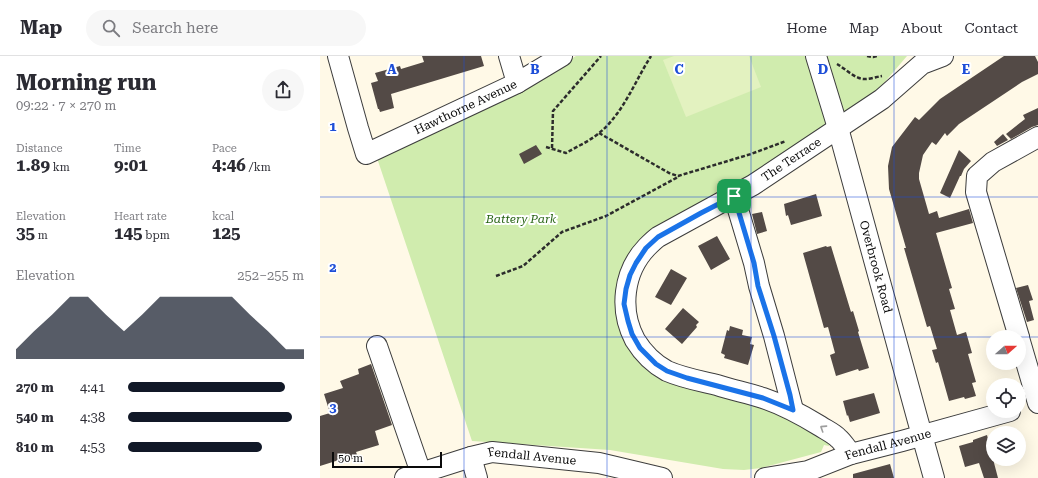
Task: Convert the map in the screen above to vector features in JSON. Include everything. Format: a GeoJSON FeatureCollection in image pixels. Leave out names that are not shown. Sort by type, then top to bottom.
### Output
{"type":"FeatureCollection","features":[{"type":"Feature","properties":{"kind":"street","name":"Hawthorne Avenue"},"geometry":{"type":"LineString","coordinates":[[338,56],[366,154],[517,83],[562,56]]}},
{"type":"Feature","properties":{"kind":"street"},"geometry":{"type":"LineString","coordinates":[[509,56],[517,83]]}},
{"type":"Feature","properties":{"kind":"street","name":"Overbrook Road"},"geometry":{"type":"LineString","coordinates":[[816,56],[838,128],[934,478]]}},
{"type":"Feature","properties":{"kind":"street","name":"The Terrace"},"geometry":{"type":"LineString","coordinates":[[851,454],[838,438],[793,410],[763,398],[687,378],[667,371],[652,360],[640,348],[632,334],[624,304],[626,289],[630,275],[636,263],[646,248],[662,234],[753,185],[882,99],[923,60],[943,56]]}},
{"type":"Feature","properties":{"kind":"street"},"geometry":{"type":"LineString","coordinates":[[1017,330],[976,192],[977,176],[993,162],[1038,137]]}},
{"type":"Feature","properties":{"kind":"street"},"geometry":{"type":"LineString","coordinates":[[734,196],[754,263],[758,286],[774,336],[793,410]]}},
{"type":"Feature","properties":{"kind":"street"},"geometry":{"type":"LineString","coordinates":[[377,346],[413,475]]}},
{"type":"Feature","properties":{"kind":"street"},"geometry":{"type":"LineString","coordinates":[[1026,362],[1038,403],[1026,407]]}},
{"type":"Feature","properties":{"kind":"street","name":"Fendall Avenue"},"geometry":{"type":"LineString","coordinates":[[765,478],[809,474],[851,454],[986,418]]}},
{"type":"Feature","properties":{"kind":"street","name":"Fendall Avenue"},"geometry":{"type":"LineString","coordinates":[[413,475],[492,452],[599,463],[662,478]]}},
{"type":"Feature","properties":{"kind":"street"},"geometry":{"type":"LineString","coordinates":[[471,457],[477,478]]}},
{"type":"Feature","properties":{"kind":"path"},"geometry":{"type":"LineString","coordinates":[[552,148],[553,111],[601,56]]}},
{"type":"Feature","properties":{"kind":"path"},"geometry":{"type":"LineString","coordinates":[[546,147],[566,152],[599,133],[612,121],[630,95],[651,56]]}},
{"type":"Feature","properties":{"kind":"path"},"geometry":{"type":"LineString","coordinates":[[867,56],[877,56]]}},
{"type":"Feature","properties":{"kind":"path"},"geometry":{"type":"LineString","coordinates":[[837,64],[859,78],[867,79],[886,76]]}},
{"type":"Feature","properties":{"kind":"path"},"geometry":{"type":"LineString","coordinates":[[599,133],[669,173],[678,176]]}},
{"type":"Feature","properties":{"kind":"path"},"geometry":{"type":"LineString","coordinates":[[496,276],[523,266],[562,232],[606,216],[678,176],[751,154],[793,139]]}},
{"type":"Feature","properties":{"kind":"green space","name":"Battery Park"},"geometry":{"type":"Polygon","coordinates":[[[576,56],[907,56],[877,91],[850,108],[631,261],[638,355],[761,403],[828,441],[829,446],[824,445],[821,452],[761,468],[744,470],[723,469],[610,450],[472,441],[377,158],[524,88],[576,56]]]}},
{"type":"Feature","properties":{"kind":"green space"},"geometry":{"type":"Polygon","coordinates":[[[674,56],[749,56],[761,87],[686,117],[663,60],[674,56]]]}},
{"type":"Feature","properties":{"kind":"building"},"geometry":{"type":"Polygon","coordinates":[[[422,56],[481,56],[484,66],[391,94],[394,108],[380,112],[371,83],[378,81],[375,73],[400,66],[401,69],[424,62],[422,56]]]}},
{"type":"Feature","properties":{"kind":"building"},"geometry":{"type":"Polygon","coordinates":[[[1004,56],[1035,56],[1038,62],[1038,74],[1022,82],[959,124],[947,136],[945,133],[936,145],[932,142],[923,155],[919,173],[919,179],[929,214],[937,211],[939,218],[969,209],[973,223],[936,233],[952,288],[949,289],[955,309],[950,310],[957,335],[966,332],[972,353],[968,354],[976,382],[972,383],[976,396],[965,399],[964,397],[949,401],[938,362],[936,363],[932,350],[937,349],[930,326],[927,327],[904,248],[906,248],[889,189],[888,166],[892,147],[915,117],[919,120],[940,99],[1004,56]]]}},
{"type":"Feature","properties":{"kind":"building"},"geometry":{"type":"Polygon","coordinates":[[[1038,108],[1038,125],[1011,139],[1006,134],[1025,119],[1023,115],[1038,108]]]}},
{"type":"Feature","properties":{"kind":"building"},"geometry":{"type":"Polygon","coordinates":[[[1003,134],[1008,140],[997,146],[994,142],[1003,134]]]}},
{"type":"Feature","properties":{"kind":"building"},"geometry":{"type":"Polygon","coordinates":[[[536,145],[542,154],[524,164],[519,154],[536,145]]]}},
{"type":"Feature","properties":{"kind":"building"},"geometry":{"type":"Polygon","coordinates":[[[959,150],[971,161],[960,176],[950,198],[940,193],[959,150]]]}},
{"type":"Feature","properties":{"kind":"building"},"geometry":{"type":"Polygon","coordinates":[[[816,194],[822,216],[791,225],[788,215],[786,216],[784,204],[816,194]]]}},
{"type":"Feature","properties":{"kind":"building"},"geometry":{"type":"Polygon","coordinates":[[[762,212],[767,231],[757,234],[752,214],[762,212]]]}},
{"type":"Feature","properties":{"kind":"building"},"geometry":{"type":"Polygon","coordinates":[[[717,236],[730,259],[711,270],[698,246],[717,236]]]}},
{"type":"Feature","properties":{"kind":"building"},"geometry":{"type":"Polygon","coordinates":[[[826,246],[831,246],[851,312],[853,311],[869,368],[859,371],[858,369],[836,376],[830,355],[835,353],[828,327],[824,328],[803,253],[826,246]]]}},
{"type":"Feature","properties":{"kind":"building"},"geometry":{"type":"Polygon","coordinates":[[[671,269],[687,278],[671,305],[655,297],[671,269]]]}},
{"type":"Feature","properties":{"kind":"building"},"geometry":{"type":"Polygon","coordinates":[[[1028,285],[1033,300],[1029,301],[1034,320],[1027,322],[1016,288],[1028,285]]]}},
{"type":"Feature","properties":{"kind":"building"},"geometry":{"type":"Polygon","coordinates":[[[683,308],[699,322],[696,325],[697,327],[682,344],[665,329],[683,308]]]}},
{"type":"Feature","properties":{"kind":"building"},"geometry":{"type":"Polygon","coordinates":[[[730,326],[743,330],[742,335],[752,337],[750,344],[754,345],[748,365],[724,358],[725,355],[721,353],[727,330],[729,331],[730,326]]]}},
{"type":"Feature","properties":{"kind":"building"},"geometry":{"type":"Polygon","coordinates":[[[371,364],[392,425],[375,431],[379,445],[356,452],[358,457],[340,463],[339,460],[320,466],[320,416],[330,413],[324,394],[343,388],[340,381],[359,374],[358,369],[371,364]]]}},
{"type":"Feature","properties":{"kind":"building"},"geometry":{"type":"Polygon","coordinates":[[[874,393],[880,413],[850,422],[843,401],[874,393]]]}},
{"type":"Feature","properties":{"kind":"building"},"geometry":{"type":"Polygon","coordinates":[[[986,435],[986,466],[995,466],[998,478],[984,478],[979,463],[965,467],[959,446],[973,442],[973,440],[986,435]]]}},
{"type":"Feature","properties":{"kind":"building"},"geometry":{"type":"Polygon","coordinates":[[[890,464],[894,478],[853,478],[853,474],[890,464]]]}},
{"type":"Feature","properties":{"kind":"route"},"geometry":{"type":"LineString","coordinates":[[734,196],[754,263],[758,286],[774,336],[793,410],[763,398],[687,378],[667,371],[656,364],[640,348],[632,334],[628,321],[624,304],[626,289],[630,275],[646,248],[658,237],[734,196]]}}]}
